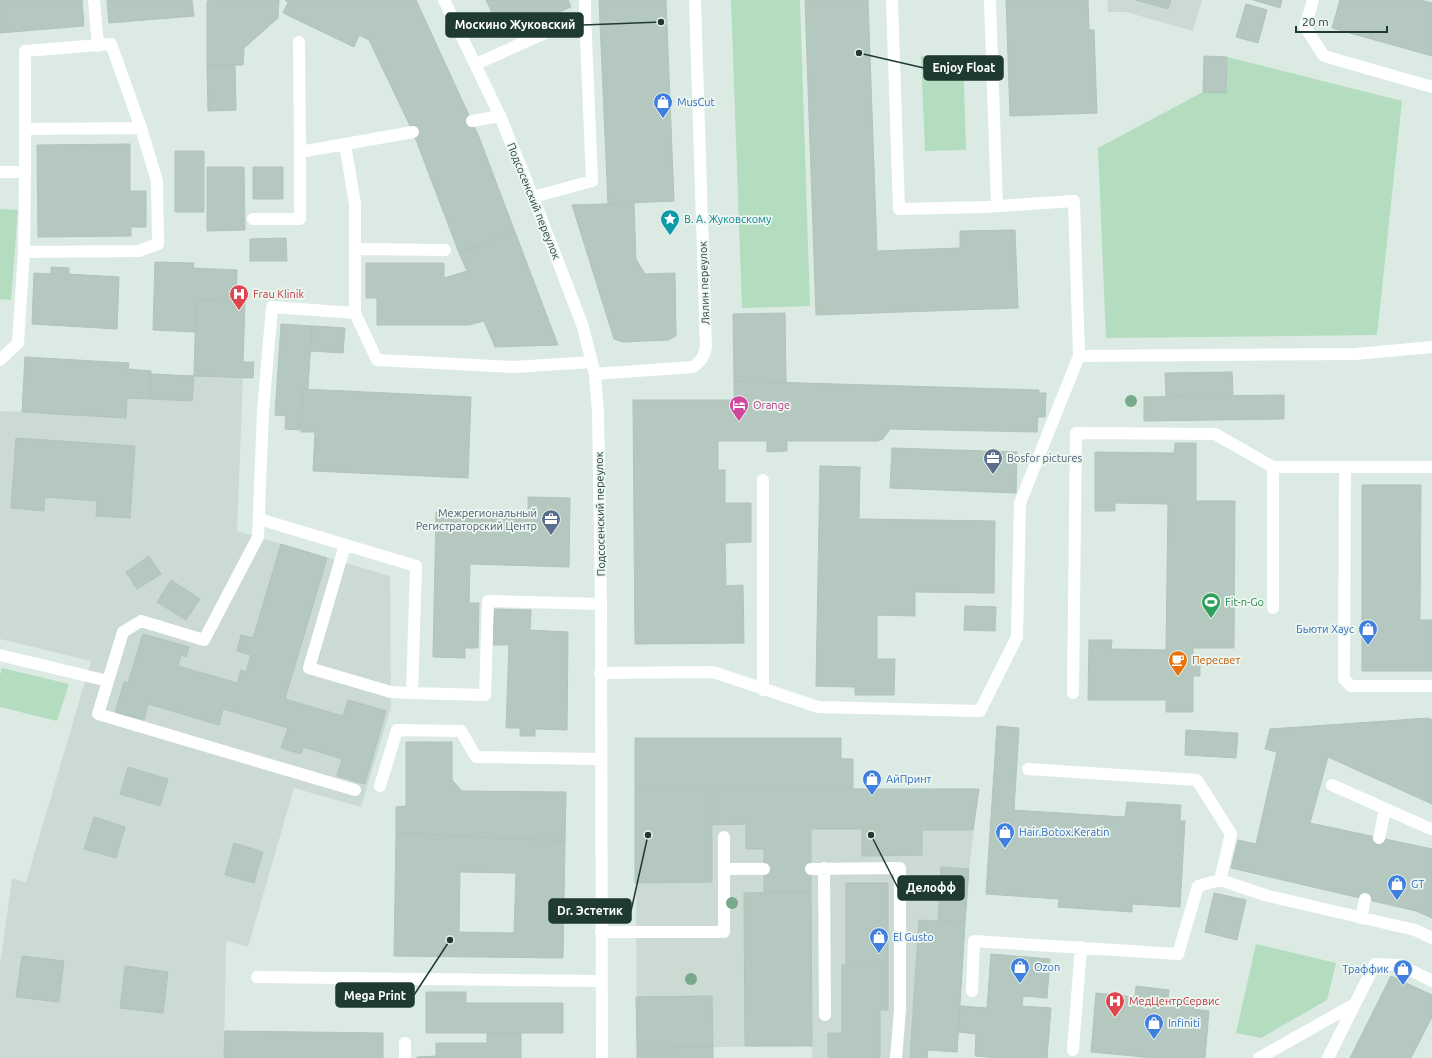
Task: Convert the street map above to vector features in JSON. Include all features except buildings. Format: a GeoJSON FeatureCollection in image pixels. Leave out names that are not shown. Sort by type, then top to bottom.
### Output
{"type":"FeatureCollection","features":[{"type":"Feature","properties":{"kind":"street"},"geometry":{"type":"LineString","coordinates":[[94,0],[98,46]]}},
{"type":"Feature","properties":{"kind":"street","name":"Подсосенский переулок"},"geometry":{"type":"LineString","coordinates":[[444,0],[500,116],[533,197],[582,324],[593,368],[598,413],[602,1058]]}},
{"type":"Feature","properties":{"kind":"street"},"geometry":{"type":"LineString","coordinates":[[533,197],[592,181],[585,0]]}},
{"type":"Feature","properties":{"kind":"street","name":"Лялин переулок"},"geometry":{"type":"LineString","coordinates":[[355,313],[377,360],[514,367],[593,368],[693,367],[701,362],[704,355],[705,339],[695,0]]}},
{"type":"Feature","properties":{"kind":"street"},"geometry":{"type":"LineString","coordinates":[[600,673],[713,672],[763,690],[818,707],[980,711],[1017,637],[1020,503],[1079,356],[1074,201],[997,206],[899,209],[892,0]]}},
{"type":"Feature","properties":{"kind":"street"},"geometry":{"type":"LineString","coordinates":[[990,0],[997,206]]}},
{"type":"Feature","properties":{"kind":"street"},"geometry":{"type":"LineString","coordinates":[[1313,0],[1305,27],[1324,56],[1432,87]]}},
{"type":"Feature","properties":{"kind":"street"},"geometry":{"type":"LineString","coordinates":[[476,64],[586,15]]}},
{"type":"Feature","properties":{"kind":"street"},"geometry":{"type":"LineString","coordinates":[[253,219],[300,219],[299,42]]}},
{"type":"Feature","properties":{"kind":"street"},"geometry":{"type":"LineString","coordinates":[[0,360],[18,343],[24,252],[25,51],[111,44],[141,128],[157,181],[158,244],[139,251],[24,252]]}},
{"type":"Feature","properties":{"kind":"street"},"geometry":{"type":"LineString","coordinates":[[472,121],[500,116]]}},
{"type":"Feature","properties":{"kind":"street"},"geometry":{"type":"LineString","coordinates":[[25,129],[141,128]]}},
{"type":"Feature","properties":{"kind":"street"},"geometry":{"type":"LineString","coordinates":[[300,152],[413,132]]}},
{"type":"Feature","properties":{"kind":"street"},"geometry":{"type":"LineString","coordinates":[[345,144],[355,204],[355,313],[272,307],[263,411],[258,537],[204,640],[141,621],[122,632],[98,714],[355,790]]}},
{"type":"Feature","properties":{"kind":"street"},"geometry":{"type":"LineString","coordinates":[[0,172],[25,172]]}},
{"type":"Feature","properties":{"kind":"street"},"geometry":{"type":"LineString","coordinates":[[356,249],[445,250]]}},
{"type":"Feature","properties":{"kind":"street"},"geometry":{"type":"LineString","coordinates":[[1079,356],[1356,354],[1432,347]]}},
{"type":"Feature","properties":{"kind":"street"},"geometry":{"type":"LineString","coordinates":[[1073,693],[1076,433],[1215,434],[1273,467],[1432,468]]}},
{"type":"Feature","properties":{"kind":"street"},"geometry":{"type":"LineString","coordinates":[[1273,467],[1273,608]]}},
{"type":"Feature","properties":{"kind":"street"},"geometry":{"type":"LineString","coordinates":[[1345,467],[1344,679],[1351,686],[1432,686]]}},
{"type":"Feature","properties":{"kind":"street"},"geometry":{"type":"LineString","coordinates":[[763,480],[763,690]]}},
{"type":"Feature","properties":{"kind":"street"},"geometry":{"type":"LineString","coordinates":[[259,519],[416,566],[412,693]]}},
{"type":"Feature","properties":{"kind":"street"},"geometry":{"type":"LineString","coordinates":[[345,545],[309,668],[391,692],[485,695],[488,601],[600,604]]}},
{"type":"Feature","properties":{"kind":"street"},"geometry":{"type":"LineString","coordinates":[[0,655],[108,681]]}},
{"type":"Feature","properties":{"kind":"street"},"geometry":{"type":"LineString","coordinates":[[380,786],[397,730],[461,731],[476,757],[601,759]]}},
{"type":"Feature","properties":{"kind":"street"},"geometry":{"type":"LineString","coordinates":[[1028,769],[1197,780],[1231,834],[1220,880]]}},
{"type":"Feature","properties":{"kind":"street"},"geometry":{"type":"LineString","coordinates":[[1332,785],[1430,829]]}},
{"type":"Feature","properties":{"kind":"street"},"geometry":{"type":"LineString","coordinates":[[1379,838],[1386,809]]}},
{"type":"Feature","properties":{"kind":"street"},"geometry":{"type":"LineString","coordinates":[[601,932],[724,932],[724,837]]}},
{"type":"Feature","properties":{"kind":"street"},"geometry":{"type":"LineString","coordinates":[[811,868],[900,868],[900,1010],[896,1058]]}},
{"type":"Feature","properties":{"kind":"street"},"geometry":{"type":"LineString","coordinates":[[824,868],[825,1015]]}},
{"type":"Feature","properties":{"kind":"street"},"geometry":{"type":"LineString","coordinates":[[724,869],[764,869]]}},
{"type":"Feature","properties":{"kind":"street"},"geometry":{"type":"LineString","coordinates":[[972,991],[974,941],[1178,954],[1198,886],[1220,880],[1268,896],[1415,930],[1432,938]]}},
{"type":"Feature","properties":{"kind":"street"},"geometry":{"type":"LineString","coordinates":[[1360,918],[1365,899]]}},
{"type":"Feature","properties":{"kind":"street"},"geometry":{"type":"LineString","coordinates":[[1073,1050],[1081,947]]}},
{"type":"Feature","properties":{"kind":"street"},"geometry":{"type":"LineString","coordinates":[[1328,1058],[1375,964],[1400,965],[1432,981]]}},
{"type":"Feature","properties":{"kind":"street"},"geometry":{"type":"LineString","coordinates":[[257,976],[601,982]]}},
{"type":"Feature","properties":{"kind":"street"},"geometry":{"type":"LineString","coordinates":[[1259,1058],[1355,1004]]}},
{"type":"Feature","properties":{"kind":"street"},"geometry":{"type":"LineString","coordinates":[[405,1043],[405,1058]]}},
{"type":"Feature","properties":{"kind":"shaded area"},"geometry":{"type":"Polygon","coordinates":[[[1107,0],[1202,0],[1193,31],[1126,12],[1108,12],[1107,0]]]}},
{"type":"Feature","properties":{"kind":"shaded area"},"geometry":{"type":"Polygon","coordinates":[[[25,357],[129,363],[129,369],[151,371],[151,374],[243,378],[237,531],[390,576],[391,707],[361,807],[294,788],[248,947],[226,941],[224,1058],[0,1058],[0,965],[12,878],[26,882],[91,661],[0,639],[0,411],[22,412],[25,357]]]}},
{"type":"Feature","properties":{"kind":"shaded area"},"geometry":{"type":"Polygon","coordinates":[[[635,738],[853,759],[853,789],[979,789],[969,869],[957,1052],[928,1050],[927,1058],[812,1058],[812,1046],[637,1048],[635,738]]]}},
{"type":"Feature","properties":{"kind":"green space"},"geometry":{"type":"Polygon","coordinates":[[[731,0],[800,0],[810,306],[742,308],[731,0]]]}},
{"type":"Feature","properties":{"kind":"green space"},"geometry":{"type":"Polygon","coordinates":[[[963,55],[966,150],[925,151],[921,56],[963,55]]]}},
{"type":"Feature","properties":{"kind":"green space"},"geometry":{"type":"Polygon","coordinates":[[[1227,57],[1402,101],[1377,335],[1106,338],[1098,148],[1203,92],[1226,92],[1227,57]]]}},
{"type":"Feature","properties":{"kind":"green space"},"geometry":{"type":"Polygon","coordinates":[[[0,209],[18,210],[11,300],[0,299],[0,209]]]}},
{"type":"Feature","properties":{"kind":"green space"},"geometry":{"type":"Polygon","coordinates":[[[2,668],[69,684],[57,721],[0,707],[0,675],[2,668]]]}},
{"type":"Feature","properties":{"kind":"green space"},"geometry":{"type":"Polygon","coordinates":[[[1256,944],[1336,963],[1327,1000],[1261,1038],[1236,1033],[1256,944]]]}},
{"type":"Feature","properties":{"kind":"place","name":"Москино Жуковский"},"geometry":{"type":"Point","coordinates":[661,22]}},
{"type":"Feature","properties":{"kind":"place","name":"Enjoy Float"},"geometry":{"type":"Point","coordinates":[859,53]}},
{"type":"Feature","properties":{"kind":"place","name":"MusCut"},"geometry":{"type":"Point","coordinates":[663,119]}},
{"type":"Feature","properties":{"kind":"place","name":"В. А. Жуковскому"},"geometry":{"type":"Point","coordinates":[670,236]}},
{"type":"Feature","properties":{"kind":"place","name":"Frau Klinik"},"geometry":{"type":"Point","coordinates":[239,311]}},
{"type":"Feature","properties":{"kind":"place","name":"Orange"},"geometry":{"type":"Point","coordinates":[739,422]}},
{"type":"Feature","properties":{"kind":"place","name":"Bosfor pictures"},"geometry":{"type":"Point","coordinates":[993,475]}},
{"type":"Feature","properties":{"kind":"place","name":"Межрегиональный Регистраторский Центр"},"geometry":{"type":"Point","coordinates":[551,536]}},
{"type":"Feature","properties":{"kind":"place","name":"Fit-n-Go"},"geometry":{"type":"Point","coordinates":[1211,619]}},
{"type":"Feature","properties":{"kind":"place","name":"Бьюти Хаус"},"geometry":{"type":"Point","coordinates":[1368,646]}},
{"type":"Feature","properties":{"kind":"place","name":"Пересвет"},"geometry":{"type":"Point","coordinates":[1178,677]}},
{"type":"Feature","properties":{"kind":"place","name":"АйПринт"},"geometry":{"type":"Point","coordinates":[872,796]}},
{"type":"Feature","properties":{"kind":"place","name":"Dr. Эстетик"},"geometry":{"type":"Point","coordinates":[648,835]}},
{"type":"Feature","properties":{"kind":"place","name":"Делофф"},"geometry":{"type":"Point","coordinates":[871,835]}},
{"type":"Feature","properties":{"kind":"place","name":"Hair.Botox.Keratin"},"geometry":{"type":"Point","coordinates":[1005,849]}},
{"type":"Feature","properties":{"kind":"place","name":"GT"},"geometry":{"type":"Point","coordinates":[1397,901]}},
{"type":"Feature","properties":{"kind":"place","name":"Mega Print"},"geometry":{"type":"Point","coordinates":[450,940]}},
{"type":"Feature","properties":{"kind":"place","name":"El Gusto"},"geometry":{"type":"Point","coordinates":[879,954]}},
{"type":"Feature","properties":{"kind":"place","name":"Ozon"},"geometry":{"type":"Point","coordinates":[1020,984]}},
{"type":"Feature","properties":{"kind":"place","name":"Траффик"},"geometry":{"type":"Point","coordinates":[1403,986]}},
{"type":"Feature","properties":{"kind":"place","name":"МедЦентрСервис"},"geometry":{"type":"Point","coordinates":[1115,1018]}},
{"type":"Feature","properties":{"kind":"place","name":"Infiniti"},"geometry":{"type":"Point","coordinates":[1154,1040]}}]}
